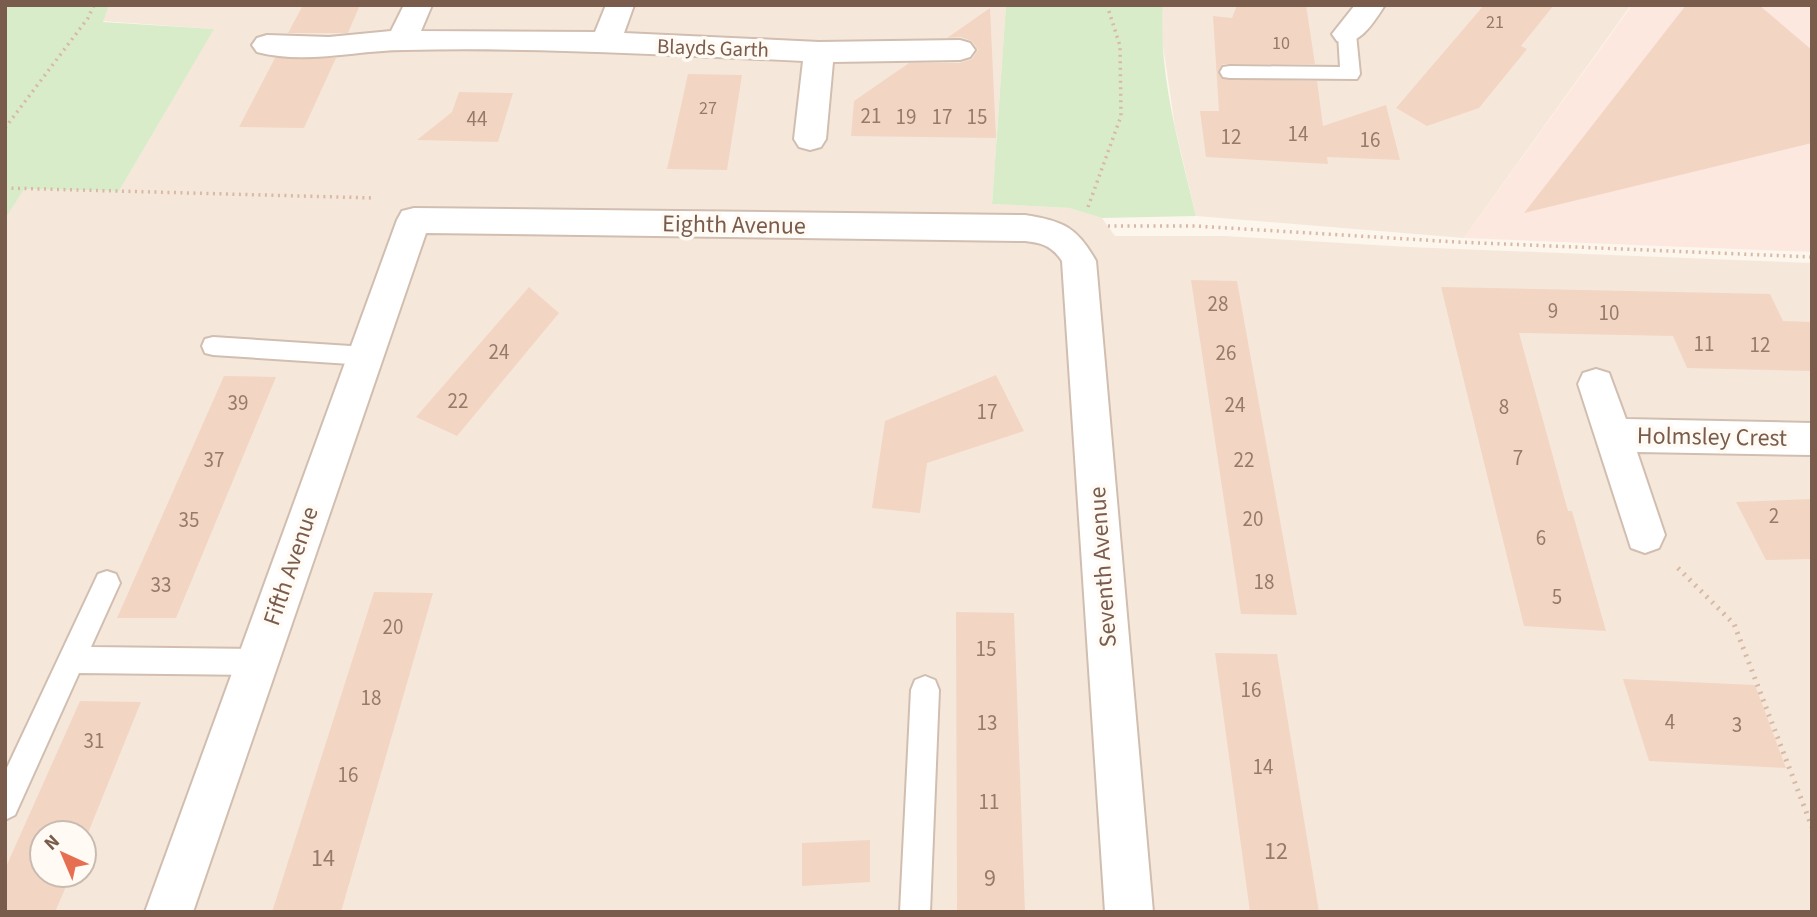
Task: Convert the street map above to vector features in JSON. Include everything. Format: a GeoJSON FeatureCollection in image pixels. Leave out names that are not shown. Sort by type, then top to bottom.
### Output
{"type":"FeatureCollection","features":[{"type":"Feature","properties":{"kind":"street"},"geometry":{"type":"LineString","coordinates":[[402,40],[418,5]]}},
{"type":"Feature","properties":{"kind":"street"},"geometry":{"type":"LineString","coordinates":[[606,42],[620,5]]}},
{"type":"Feature","properties":{"kind":"street"},"geometry":{"type":"LineString","coordinates":[[1347,34],[1371,5]]}},
{"type":"Feature","properties":{"kind":"street","name":"Blayds Garth"},"geometry":{"type":"LineString","coordinates":[[267,45],[329,47],[402,40],[606,42],[820,52],[960,50]]}},
{"type":"Feature","properties":{"kind":"street"},"geometry":{"type":"LineString","coordinates":[[810,139],[820,52]]}},
{"type":"Feature","properties":{"kind":"street","name":"Eighth Avenue"},"geometry":{"type":"LineString","coordinates":[[414,220],[1024,228],[1061,237]]}},
{"type":"Feature","properties":{"kind":"street","name":"Fifth Avenue"},"geometry":{"type":"LineString","coordinates":[[169,912],[414,220]]}},
{"type":"Feature","properties":{"kind":"street","name":"Seventh Avenue"},"geometry":{"type":"LineString","coordinates":[[1061,237],[1079,261],[1129,912]]}},
{"type":"Feature","properties":{"kind":"street","name":"Holmsley Crest"},"geometry":{"type":"LineString","coordinates":[[1596,384],[1644,535]]}},
{"type":"Feature","properties":{"kind":"street","name":"Holmsley Crest"},"geometry":{"type":"LineString","coordinates":[[1612,435],[1812,439]]}},
{"type":"Feature","properties":{"kind":"lane"},"geometry":{"type":"LineString","coordinates":[[1230,72],[1350,74],[1347,34]]}},
{"type":"Feature","properties":{"kind":"lane"},"geometry":{"type":"LineString","coordinates":[[213,346],[366,356]]}},
{"type":"Feature","properties":{"kind":"lane"},"geometry":{"type":"LineString","coordinates":[[5,806],[107,583]]}},
{"type":"Feature","properties":{"kind":"lane"},"geometry":{"type":"LineString","coordinates":[[71,660],[257,662]]}},
{"type":"Feature","properties":{"kind":"lane"},"geometry":{"type":"LineString","coordinates":[[915,912],[925,690]]}},
{"type":"Feature","properties":{"kind":"path"},"geometry":{"type":"LineString","coordinates":[[5,128],[88,18],[94,5]]}},
{"type":"Feature","properties":{"kind":"path"},"geometry":{"type":"LineString","coordinates":[[1061,237],[1091,205],[1121,116],[1121,46],[1107,5]]}},
{"type":"Feature","properties":{"kind":"path"},"geometry":{"type":"LineString","coordinates":[[5,188],[387,198],[414,220]]}},
{"type":"Feature","properties":{"kind":"path"},"geometry":{"type":"LineString","coordinates":[[1061,237],[1105,226],[1195,226],[1471,243],[1812,257]]}},
{"type":"Feature","properties":{"kind":"path"},"geometry":{"type":"LineString","coordinates":[[1644,535],[1734,624],[1812,827]]}},
{"type":"Feature","properties":{"kind":"shaded area"},"geometry":{"type":"Polygon","coordinates":[[[109,5],[1006,5],[992,204],[1069,208],[1102,218],[1115,236],[1224,236],[1409,247],[1812,263],[1812,912],[5,912],[5,219],[23,189],[119,191],[213,29],[102,21],[109,5]]]}},
{"type":"Feature","properties":{"kind":"shaded area"},"geometry":{"type":"Polygon","coordinates":[[[1163,5],[1631,5],[1464,238],[1196,216],[1175,127],[1161,32],[1163,5]]]}},
{"type":"Feature","properties":{"kind":"shaded area"},"geometry":{"type":"Polygon","coordinates":[[[1632,5],[1812,5],[1812,252],[1464,238],[1632,5]]]}},
{"type":"Feature","properties":{"kind":"green space"},"geometry":{"type":"Polygon","coordinates":[[[5,5],[109,5],[103,22],[214,29],[119,191],[24,189],[5,219],[5,5]]]}},
{"type":"Feature","properties":{"kind":"green space"},"geometry":{"type":"Polygon","coordinates":[[[1006,5],[1163,5],[1162,31],[1167,85],[1196,216],[1102,218],[1069,208],[992,204],[1006,5]]]}},
{"type":"Feature","properties":{"kind":"building"},"geometry":{"type":"Polygon","coordinates":[[[303,5],[360,5],[348,33],[288,33],[303,5]]]}},
{"type":"Feature","properties":{"kind":"building"},"geometry":{"type":"Polygon","coordinates":[[[1237,5],[1306,5],[1315,64],[1223,64],[1218,71],[1221,78],[1317,81],[1323,126],[1386,105],[1400,160],[1327,157],[1328,164],[1206,157],[1200,111],[1219,111],[1213,16],[1232,18],[1237,5]]]}},
{"type":"Feature","properties":{"kind":"building"},"geometry":{"type":"Polygon","coordinates":[[[1484,5],[1554,5],[1521,46],[1527,49],[1479,108],[1427,126],[1396,108],[1484,5]]]}},
{"type":"Feature","properties":{"kind":"building"},"geometry":{"type":"Polygon","coordinates":[[[1686,5],[1759,5],[1812,50],[1812,143],[1524,213],[1686,5]]]}},
{"type":"Feature","properties":{"kind":"building"},"geometry":{"type":"Polygon","coordinates":[[[990,8],[996,138],[851,136],[854,101],[909,63],[960,63],[972,59],[978,50],[972,41],[961,37],[947,38],[990,8]]]}},
{"type":"Feature","properties":{"kind":"building"},"geometry":{"type":"Polygon","coordinates":[[[275,58],[336,58],[304,128],[239,127],[275,58]]]}},
{"type":"Feature","properties":{"kind":"building"},"geometry":{"type":"Polygon","coordinates":[[[688,74],[742,75],[727,170],[667,169],[688,74]]]}},
{"type":"Feature","properties":{"kind":"building"},"geometry":{"type":"Polygon","coordinates":[[[459,92],[513,93],[498,142],[417,140],[452,112],[459,92]]]}},
{"type":"Feature","properties":{"kind":"building"},"geometry":{"type":"Polygon","coordinates":[[[1191,280],[1237,281],[1297,615],[1241,614],[1191,280]]]}},
{"type":"Feature","properties":{"kind":"building"},"geometry":{"type":"Polygon","coordinates":[[[529,287],[559,313],[457,436],[416,417],[529,287]]]}},
{"type":"Feature","properties":{"kind":"building"},"geometry":{"type":"Polygon","coordinates":[[[1441,287],[1770,294],[1783,321],[1812,322],[1812,371],[1687,368],[1673,336],[1519,333],[1568,511],[1572,511],[1606,631],[1524,626],[1441,287]]]}},
{"type":"Feature","properties":{"kind":"building"},"geometry":{"type":"Polygon","coordinates":[[[996,375],[1024,431],[927,463],[920,513],[872,508],[885,421],[996,375]]]}},
{"type":"Feature","properties":{"kind":"building"},"geometry":{"type":"Polygon","coordinates":[[[224,376],[276,377],[176,618],[117,618],[224,376]]]}},
{"type":"Feature","properties":{"kind":"building"},"geometry":{"type":"Polygon","coordinates":[[[1812,499],[1812,559],[1766,560],[1736,502],[1812,499]]]}},
{"type":"Feature","properties":{"kind":"building"},"geometry":{"type":"Polygon","coordinates":[[[374,592],[433,593],[341,912],[272,912],[374,592]]]}},
{"type":"Feature","properties":{"kind":"building"},"geometry":{"type":"Polygon","coordinates":[[[956,612],[1014,613],[1025,912],[957,912],[956,612]]]}},
{"type":"Feature","properties":{"kind":"building"},"geometry":{"type":"Polygon","coordinates":[[[1215,653],[1277,654],[1319,912],[1250,912],[1215,653]]]}},
{"type":"Feature","properties":{"kind":"building"},"geometry":{"type":"Polygon","coordinates":[[[1623,679],[1755,685],[1786,768],[1649,761],[1623,679]]]}},
{"type":"Feature","properties":{"kind":"building"},"geometry":{"type":"Polygon","coordinates":[[[80,701],[141,702],[94,819],[28,819],[28,889],[65,889],[55,912],[5,912],[5,869],[80,701]]]}},
{"type":"Feature","properties":{"kind":"building"},"geometry":{"type":"Polygon","coordinates":[[[870,840],[870,882],[802,886],[802,843],[870,840]]]}}]}
